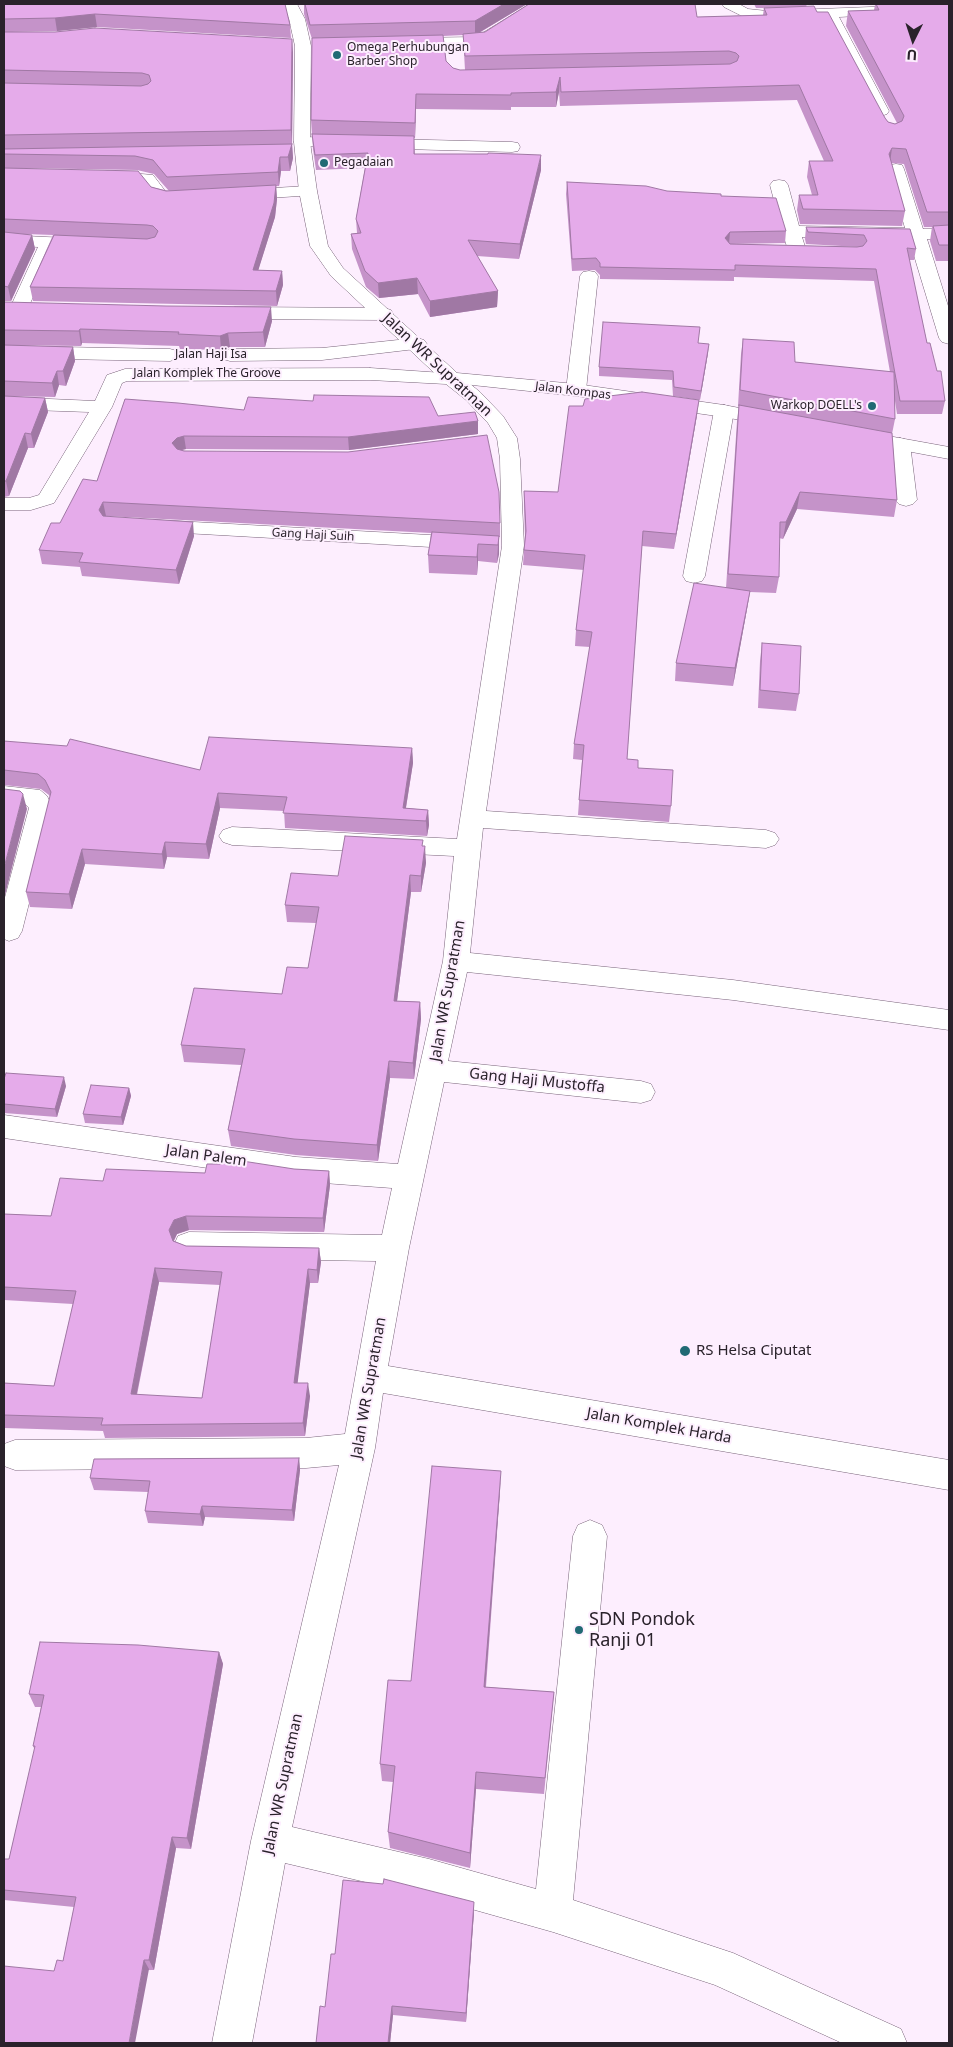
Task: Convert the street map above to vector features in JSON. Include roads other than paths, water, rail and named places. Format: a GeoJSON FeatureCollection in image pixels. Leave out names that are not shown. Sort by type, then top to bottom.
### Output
{"type":"FeatureCollection","features":[{"type":"Feature","properties":{"kind":"street","name":"Jalan WR Supratman"},"geometry":{"type":"LineString","coordinates":[[232,2043],[270,1841],[359,1448],[394,1248],[456,961],[468,848],[473,819],[496,545],[510,459],[497,440],[496,420],[418,344],[357,292],[328,261],[319,246],[308,192],[302,146],[302,46],[297,19],[290,4]]}},
{"type":"Feature","properties":{"kind":"street"},"geometry":{"type":"LineString","coordinates":[[389,44],[451,50],[479,42],[540,4]]}},
{"type":"Feature","properties":{"kind":"street"},"geometry":{"type":"LineString","coordinates":[[728,4],[744,13],[758,16],[949,8]]}},
{"type":"Feature","properties":{"kind":"street"},"geometry":{"type":"LineString","coordinates":[[829,13],[888,124]]}},
{"type":"Feature","properties":{"kind":"street"},"geometry":{"type":"LineString","coordinates":[[283,45],[321,46]]}},
{"type":"Feature","properties":{"kind":"street"},"geometry":{"type":"LineString","coordinates":[[285,152],[302,146],[512,147]]}},
{"type":"Feature","properties":{"kind":"street"},"geometry":{"type":"LineString","coordinates":[[896,168],[949,338]]}},
{"type":"Feature","properties":{"kind":"street"},"geometry":{"type":"LineString","coordinates":[[90,176],[147,178],[160,196],[168,198],[205,197]]}},
{"type":"Feature","properties":{"kind":"street"},"geometry":{"type":"LineString","coordinates":[[779,185],[791,232],[788,251],[816,251]]}},
{"type":"Feature","properties":{"kind":"street"},"geometry":{"type":"LineString","coordinates":[[224,196],[308,192]]}},
{"type":"Feature","properties":{"kind":"street"},"geometry":{"type":"LineString","coordinates":[[791,232],[949,234]]}},
{"type":"Feature","properties":{"kind":"street"},"geometry":{"type":"LineString","coordinates":[[4,240],[109,245]]}},
{"type":"Feature","properties":{"kind":"street"},"geometry":{"type":"LineString","coordinates":[[39,309],[12,308],[49,242]]}},
{"type":"Feature","properties":{"kind":"street"},"geometry":{"type":"LineString","coordinates":[[903,252],[922,252]]}},
{"type":"Feature","properties":{"kind":"street"},"geometry":{"type":"LineString","coordinates":[[576,390],[589,276]]}},
{"type":"Feature","properties":{"kind":"street"},"geometry":{"type":"LineString","coordinates":[[216,313],[384,314]]}},
{"type":"Feature","properties":{"kind":"street","name":"Jalan Haji Isa"},"geometry":{"type":"LineString","coordinates":[[212,355],[322,354],[418,344]]}},
{"type":"Feature","properties":{"kind":"street","name":"Jalan Haji Isa"},"geometry":{"type":"LineString","coordinates":[[4,352],[193,355]]}},
{"type":"Feature","properties":{"kind":"street","name":"Jalan Komplek The Groove"},"geometry":{"type":"LineString","coordinates":[[4,504],[31,504],[47,499],[102,407],[114,379],[126,375],[370,374],[452,378]]}},
{"type":"Feature","properties":{"kind":"street","name":"Jalan Kompas"},"geometry":{"type":"LineString","coordinates":[[452,378],[576,390],[724,411],[792,424]]}},
{"type":"Feature","properties":{"kind":"street"},"geometry":{"type":"LineString","coordinates":[[4,403],[102,407]]}},
{"type":"Feature","properties":{"kind":"street"},"geometry":{"type":"LineString","coordinates":[[694,576],[724,411]]}},
{"type":"Feature","properties":{"kind":"street"},"geometry":{"type":"LineString","coordinates":[[841,433],[949,453]]}},
{"type":"Feature","properties":{"kind":"street"},"geometry":{"type":"LineString","coordinates":[[900,444],[906,500]]}},
{"type":"Feature","properties":{"kind":"street","name":"Gang Haji Suih"},"geometry":{"type":"LineString","coordinates":[[134,524],[496,545]]}},
{"type":"Feature","properties":{"kind":"street"},"geometry":{"type":"LineString","coordinates":[[4,794],[31,796],[38,802],[40,808],[5,938]]}},
{"type":"Feature","properties":{"kind":"street"},"geometry":{"type":"LineString","coordinates":[[473,819],[766,839]]}},
{"type":"Feature","properties":{"kind":"street"},"geometry":{"type":"LineString","coordinates":[[232,836],[468,848]]}},
{"type":"Feature","properties":{"kind":"street"},"geometry":{"type":"LineString","coordinates":[[456,961],[733,990],[949,1020]]}},
{"type":"Feature","properties":{"kind":"street","name":"Gang Haji Mustoffa"},"geometry":{"type":"LineString","coordinates":[[433,1070],[641,1092]]}},
{"type":"Feature","properties":{"kind":"street","name":"Jalan Palem"},"geometry":{"type":"LineString","coordinates":[[4,1126],[296,1169],[410,1177]]}},
{"type":"Feature","properties":{"kind":"street"},"geometry":{"type":"LineString","coordinates":[[189,1245],[394,1248]]}},
{"type":"Feature","properties":{"kind":"street","name":"Jalan Komplek Harda"},"geometry":{"type":"LineString","coordinates":[[370,1377],[949,1475]]}},
{"type":"Feature","properties":{"kind":"street"},"geometry":{"type":"LineString","coordinates":[[15,1455],[306,1453],[359,1448]]}},
{"type":"Feature","properties":{"kind":"street"},"geometry":{"type":"LineString","coordinates":[[553,1913],[590,1536]]}},
{"type":"Feature","properties":{"kind":"street"},"geometry":{"type":"LineString","coordinates":[[270,1841],[429,1878],[553,1913],[719,1967],[888,2043]]}},
{"type":"Feature","properties":{"kind":"place","name":"Omega Perhubungan Barber Shop"},"geometry":{"type":"Point","coordinates":[337,55]}},
{"type":"Feature","properties":{"kind":"place","name":"Pegadaian"},"geometry":{"type":"Point","coordinates":[324,163]}},
{"type":"Feature","properties":{"kind":"place","name":"Warkop DOELL's"},"geometry":{"type":"Point","coordinates":[872,406]}},
{"type":"Feature","properties":{"kind":"place","name":"RS Helsa Ciputat"},"geometry":{"type":"Point","coordinates":[685,1351]}},
{"type":"Feature","properties":{"kind":"place","name":"SDN Pondok Ranji 01"},"geometry":{"type":"Point","coordinates":[579,1630]}}]}
